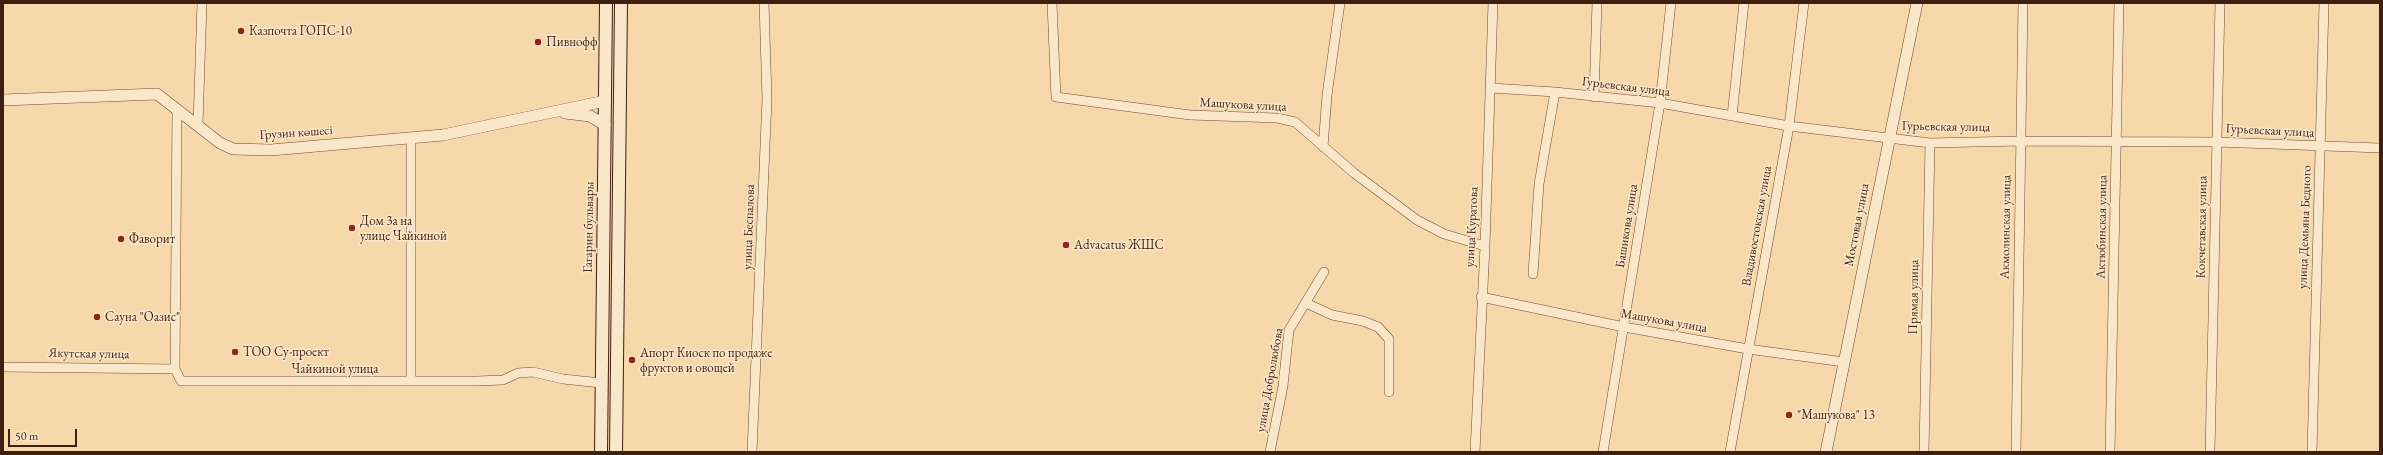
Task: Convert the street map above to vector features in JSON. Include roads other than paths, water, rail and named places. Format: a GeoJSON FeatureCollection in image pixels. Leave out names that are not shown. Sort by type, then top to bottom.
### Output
{"type":"FeatureCollection","features":[{"type":"Feature","properties":{"kind":"main road","name":"Гагарин бульвары"},"geometry":{"type":"LineString","coordinates":[[601,452],[606,3]]}},
{"type":"Feature","properties":{"kind":"main road"},"geometry":{"type":"LineString","coordinates":[[616,452],[621,3]]}},
{"type":"Feature","properties":{"kind":"main road"},"geometry":{"type":"LineString","coordinates":[[605,101],[620,100]]}},
{"type":"Feature","properties":{"kind":"street"},"geometry":{"type":"LineString","coordinates":[[198,124],[202,3]]}},
{"type":"Feature","properties":{"kind":"street","name":"улица Беспалова"},"geometry":{"type":"LineString","coordinates":[[752,452],[766,107],[764,3]]}},
{"type":"Feature","properties":{"kind":"street","name":"Машукова улица"},"geometry":{"type":"LineString","coordinates":[[1052,3],[1056,97],[1190,115],[1283,119],[1295,122],[1380,194],[1417,220],[1444,234],[1485,246]]}},
{"type":"Feature","properties":{"kind":"street"},"geometry":{"type":"LineString","coordinates":[[1324,147],[1327,95],[1340,3]]}},
{"type":"Feature","properties":{"kind":"street","name":"улица Куратова"},"geometry":{"type":"LineString","coordinates":[[1475,452],[1481,297],[1485,246],[1493,3]]}},
{"type":"Feature","properties":{"kind":"street"},"geometry":{"type":"LineString","coordinates":[[1594,97],[1597,3]]}},
{"type":"Feature","properties":{"kind":"street","name":"Башикова улица"},"geometry":{"type":"LineString","coordinates":[[1603,452],[1660,103],[1671,3]]}},
{"type":"Feature","properties":{"kind":"street"},"geometry":{"type":"LineString","coordinates":[[1732,116],[1744,3]]}},
{"type":"Feature","properties":{"kind":"street","name":"Владивостокская улица"},"geometry":{"type":"LineString","coordinates":[[1730,452],[1789,126],[1804,3]]}},
{"type":"Feature","properties":{"kind":"street","name":"Мостовая улица"},"geometry":{"type":"LineString","coordinates":[[1826,452],[1916,3]]}},
{"type":"Feature","properties":{"kind":"street","name":"Акмолинская улица"},"geometry":{"type":"LineString","coordinates":[[2016,452],[2023,3]]}},
{"type":"Feature","properties":{"kind":"street","name":"Актюбинская улица"},"geometry":{"type":"LineString","coordinates":[[2110,452],[2119,3]]}},
{"type":"Feature","properties":{"kind":"street","name":"Кокчетавская улица"},"geometry":{"type":"LineString","coordinates":[[2210,452],[2220,3]]}},
{"type":"Feature","properties":{"kind":"street","name":"улица Демьяна Бедного"},"geometry":{"type":"LineString","coordinates":[[2312,452],[2324,3]]}},
{"type":"Feature","properties":{"kind":"street","name":"Гурьевская улица"},"geometry":{"type":"LineString","coordinates":[[1491,88],[1554,92],[1660,103],[1789,126],[1930,143],[2020,141],[2216,142],[2380,148]]}},
{"type":"Feature","properties":{"kind":"street"},"geometry":{"type":"LineString","coordinates":[[1533,274],[1539,184],[1554,92]]}},
{"type":"Feature","properties":{"kind":"street","name":"Грузин көшесі"},"geometry":{"type":"LineString","coordinates":[[3,100],[157,94],[198,124],[220,143],[233,149],[271,150],[443,135],[605,101]]}},
{"type":"Feature","properties":{"kind":"street"},"geometry":{"type":"LineString","coordinates":[[174,369],[177,109]]}},
{"type":"Feature","properties":{"kind":"street"},"geometry":{"type":"LineString","coordinates":[[557,112],[590,116],[605,125]]}},
{"type":"Feature","properties":{"kind":"street"},"geometry":{"type":"LineString","coordinates":[[411,138],[411,382]]}},
{"type":"Feature","properties":{"kind":"street","name":"Прямая улица"},"geometry":{"type":"LineString","coordinates":[[1924,452],[1930,143]]}},
{"type":"Feature","properties":{"kind":"street","name":"улица Добролюбова"},"geometry":{"type":"LineString","coordinates":[[1270,452],[1283,386],[1289,330],[1324,272]]}},
{"type":"Feature","properties":{"kind":"street","name":"Машукова улица"},"geometry":{"type":"LineString","coordinates":[[1481,297],[1624,327],[1748,349],[1844,362]]}},
{"type":"Feature","properties":{"kind":"street"},"geometry":{"type":"LineString","coordinates":[[1306,303],[1332,315],[1363,321],[1378,327],[1389,339],[1389,392]]}},
{"type":"Feature","properties":{"kind":"street","name":"Якутская улица"},"geometry":{"type":"LineString","coordinates":[[3,368],[174,369]]}},
{"type":"Feature","properties":{"kind":"street","name":"Чайкиной улица"},"geometry":{"type":"LineString","coordinates":[[174,369],[181,381],[411,382],[502,380],[518,373],[533,372],[563,379],[601,383]]}},
{"type":"Feature","properties":{"kind":"place","name":"Казпочта ГОПС-10"},"geometry":{"type":"Point","coordinates":[241,31]}},
{"type":"Feature","properties":{"kind":"place","name":"Пивнофф"},"geometry":{"type":"Point","coordinates":[538,42]}},
{"type":"Feature","properties":{"kind":"place","name":"Дом 3а на улице Чайкиной"},"geometry":{"type":"Point","coordinates":[352,228]}},
{"type":"Feature","properties":{"kind":"place","name":"Фаворит"},"geometry":{"type":"Point","coordinates":[121,239]}},
{"type":"Feature","properties":{"kind":"place","name":"Advacatus ЖШС"},"geometry":{"type":"Point","coordinates":[1066,245]}},
{"type":"Feature","properties":{"kind":"place","name":"Сауна \"Оазис\""},"geometry":{"type":"Point","coordinates":[97,317]}},
{"type":"Feature","properties":{"kind":"place","name":"ТОО Су-проект"},"geometry":{"type":"Point","coordinates":[235,352]}},
{"type":"Feature","properties":{"kind":"place","name":"Апорт Киоск по продаже фруктов и овощей"},"geometry":{"type":"Point","coordinates":[632,360]}},
{"type":"Feature","properties":{"kind":"place","name":"\"Машукова\" 13"},"geometry":{"type":"Point","coordinates":[1789,415]}}]}
